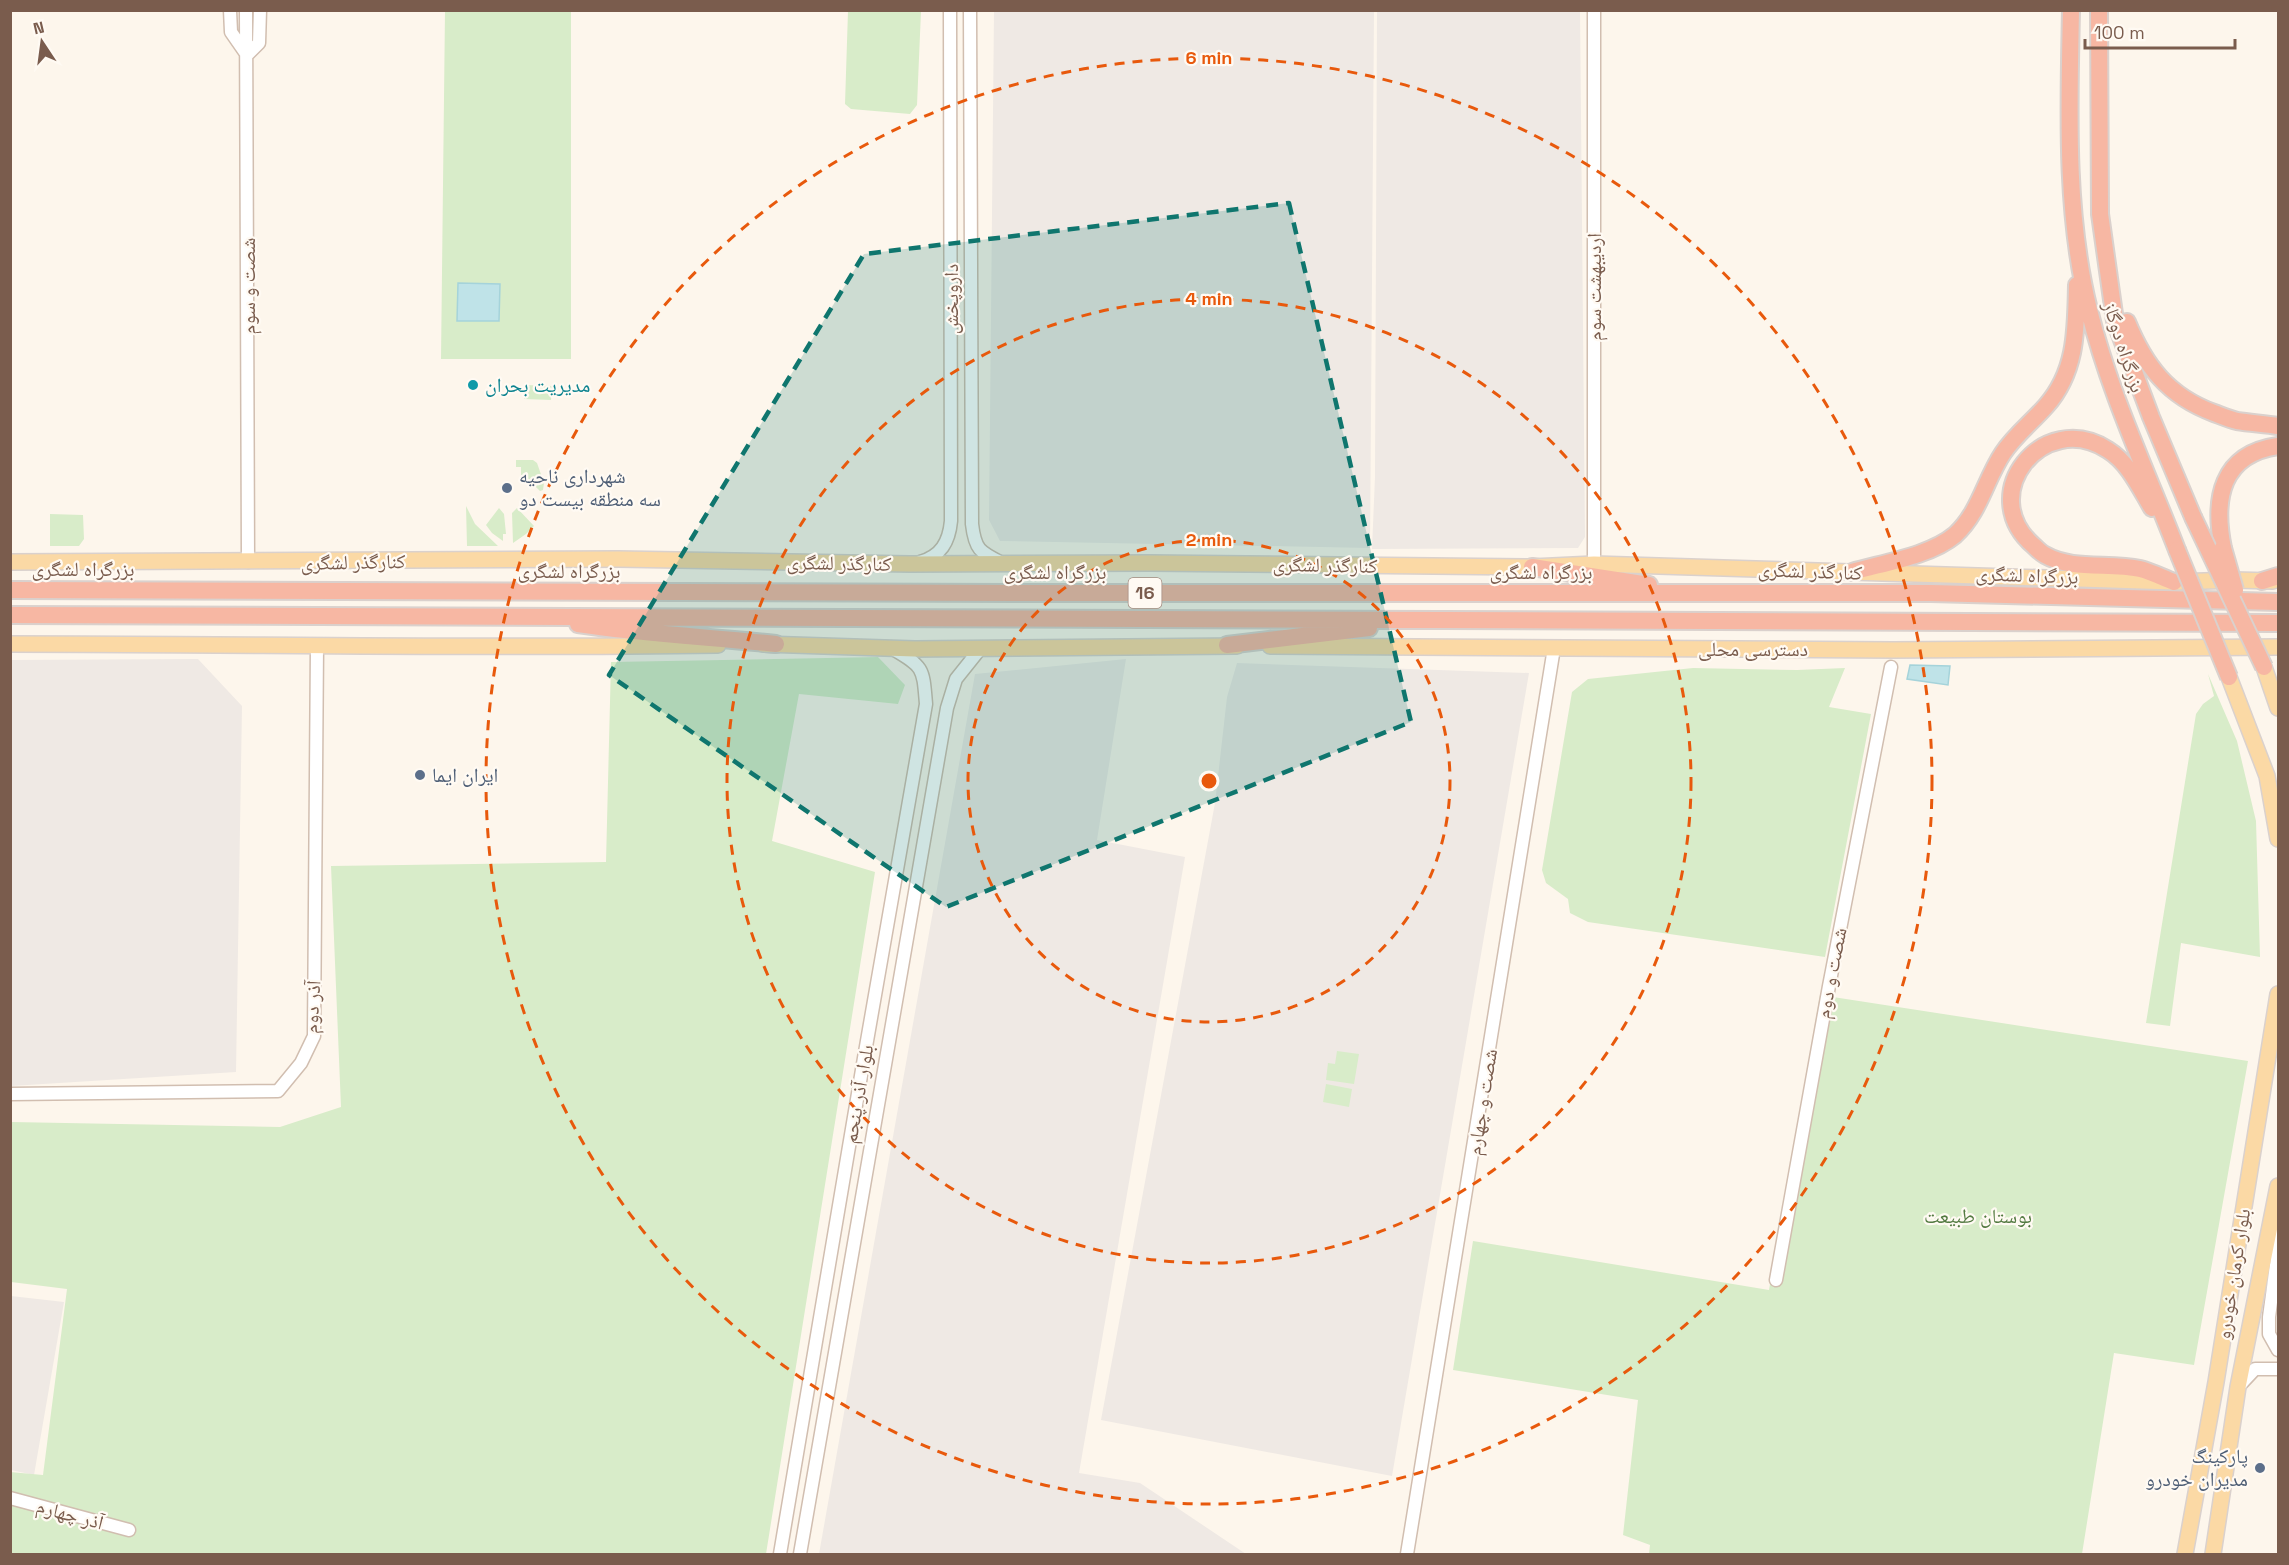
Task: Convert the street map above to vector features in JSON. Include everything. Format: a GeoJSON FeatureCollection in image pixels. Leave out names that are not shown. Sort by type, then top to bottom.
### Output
{"type":"FeatureCollection","features":[{"type":"Feature","properties":{"kind":"highway","name":"بزرگراه دوگاز"},"geometry":{"type":"LineString","coordinates":[[2071,10],[2071,169],[2077,248],[2089,311],[2114,390],[2229,677]]}},
{"type":"Feature","properties":{"kind":"highway","name":"بزرگراه دوگاز"},"geometry":{"type":"LineString","coordinates":[[2099,10],[2100,214],[2115,321],[2151,417],[2193,516],[2264,668]]}},
{"type":"Feature","properties":{"kind":"highway"},"geometry":{"type":"LineString","coordinates":[[1852,572],[1933,548],[1954,535],[1971,518],[2002,455],[2012,440],[2048,405],[2065,376],[2076,343],[2077,248]]}},
{"type":"Feature","properties":{"kind":"highway"},"geometry":{"type":"LineString","coordinates":[[2107,269],[2135,342],[2152,370],[2176,394],[2203,409],[2234,421],[2278,426]]}},
{"type":"Feature","properties":{"kind":"highway"},"geometry":{"type":"LineString","coordinates":[[2175,582],[2140,569],[2070,563],[2045,555],[2026,539],[2016,523],[2012,503],[2012,484],[2020,466],[2038,448],[2062,439],[2087,440],[2109,450],[2128,469],[2177,550]]}},
{"type":"Feature","properties":{"kind":"highway"},"geometry":{"type":"LineString","coordinates":[[2247,631],[2223,548],[2218,523],[2219,496],[2231,472],[2252,453],[2278,446]]}},
{"type":"Feature","properties":{"kind":"highway"},"geometry":{"type":"LineString","coordinates":[[1532,567],[1722,593]]}},
{"type":"Feature","properties":{"kind":"highway","name":"بزرگراه لشگری"},"geometry":{"type":"LineString","coordinates":[[10,590],[1931,593],[2278,602]]}},
{"type":"Feature","properties":{"kind":"highway","name":"16"},"geometry":{"type":"LineString","coordinates":[[10,615],[2278,622]]}},
{"type":"Feature","properties":{"kind":"highway"},"geometry":{"type":"LineString","coordinates":[[514,616],[618,630],[687,634],[776,644]]}},
{"type":"Feature","properties":{"kind":"highway"},"geometry":{"type":"LineString","coordinates":[[1227,645],[1452,619]]}},
{"type":"Feature","properties":{"kind":"main road","name":"کنارگذر لشگری"},"geometry":{"type":"LineString","coordinates":[[10,562],[618,560],[1532,567],[1594,564],[2175,582],[2273,580]]}},
{"type":"Feature","properties":{"kind":"main road"},"geometry":{"type":"LineString","coordinates":[[10,644],[537,648],[776,644],[892,649],[1227,645]]}},
{"type":"Feature","properties":{"kind":"main road","name":"دسترسی محلی"},"geometry":{"type":"LineString","coordinates":[[1227,645],[1893,650],[2278,647]]}},
{"type":"Feature","properties":{"kind":"main road"},"geometry":{"type":"LineString","coordinates":[[2264,668],[2278,708]]}},
{"type":"Feature","properties":{"kind":"main road"},"geometry":{"type":"LineString","coordinates":[[2229,677],[2267,776],[2278,839]]}},
{"type":"Feature","properties":{"kind":"main road","name":"بلوار کرمان خودرو"},"geometry":{"type":"LineString","coordinates":[[2185,1554],[2278,994]]}},
{"type":"Feature","properties":{"kind":"main road","name":"بلوار کرمان خودرو"},"geometry":{"type":"LineString","coordinates":[[2213,1554],[2238,1387],[2278,1190]]}},
{"type":"Feature","properties":{"kind":"street"},"geometry":{"type":"LineString","coordinates":[[230,10],[231,32],[247,55],[259,43],[260,10]]}},
{"type":"Feature","properties":{"kind":"street","name":"شصت و سوم"},"geometry":{"type":"LineString","coordinates":[[246,10],[248,562]]}},
{"type":"Feature","properties":{"kind":"street","name":"داروپخش"},"geometry":{"type":"LineString","coordinates":[[910,564],[931,559],[941,552],[950,533],[951,521],[950,10]]}},
{"type":"Feature","properties":{"kind":"street","name":"داروپخش"},"geometry":{"type":"LineString","coordinates":[[970,10],[972,524],[974,541],[980,552],[1006,564]]}},
{"type":"Feature","properties":{"kind":"street","name":"اردیبهشت سوم"},"geometry":{"type":"LineString","coordinates":[[1594,10],[1594,564]]}},
{"type":"Feature","properties":{"kind":"street"},"geometry":{"type":"LineString","coordinates":[[951,521],[958,527],[964,528],[972,524]]}},
{"type":"Feature","properties":{"kind":"street","name":"آذر دوم"},"geometry":{"type":"LineString","coordinates":[[10,1094],[278,1091],[301,1063],[314,1036],[317,645]]}},
{"type":"Feature","properties":{"kind":"street","name":"شصت و چهارم"},"geometry":{"type":"LineString","coordinates":[[1407,1554],[1554,648]]}},
{"type":"Feature","properties":{"kind":"street","name":"بلوار آذر پنجم"},"geometry":{"type":"LineString","coordinates":[[780,1554],[926,704],[924,679],[917,663],[892,649]]}},
{"type":"Feature","properties":{"kind":"street","name":"بلوار آذر پنجم"},"geometry":{"type":"LineString","coordinates":[[800,1554],[947,708],[956,679],[980,649]]}},
{"type":"Feature","properties":{"kind":"street","name":"شصت و دوم"},"geometry":{"type":"LineString","coordinates":[[1776,1280],[1828,986],[1891,667]]}},
{"type":"Feature","properties":{"kind":"street"},"geometry":{"type":"LineString","coordinates":[[2278,1190],[2277,1258],[2269,1334],[2278,1350]]}},
{"type":"Feature","properties":{"kind":"street"},"geometry":{"type":"LineString","coordinates":[[2238,1387],[2255,1369],[2266,1367],[2278,1369]]}},
{"type":"Feature","properties":{"kind":"street","name":"آذر چهارم"},"geometry":{"type":"LineString","coordinates":[[10,1498],[129,1530]]}},
{"type":"Feature","properties":{"kind":"highlighted area"},"geometry":{"type":"Polygon","coordinates":[[[1289,203],[1411,722],[946,907],[609,675],[864,254],[1289,203]]]}},
{"type":"Feature","properties":{"kind":"shaded area"},"geometry":{"type":"Polygon","coordinates":[[[994,11],[1374,11],[1370,548],[1000,541],[989,520],[994,11]]]}},
{"type":"Feature","properties":{"kind":"shaded area"},"geometry":{"type":"Polygon","coordinates":[[[1377,11],[1580,11],[1585,537],[1578,548],[1372,549],[1375,477],[1377,11]]]}},
{"type":"Feature","properties":{"kind":"shaded area"},"geometry":{"type":"Polygon","coordinates":[[[198,659],[242,706],[236,1072],[11,1086],[11,660],[198,659]]]}},
{"type":"Feature","properties":{"kind":"shaded area"},"geometry":{"type":"Polygon","coordinates":[[[1126,659],[1097,840],[1185,857],[1079,1473],[1140,1483],[1246,1554],[819,1554],[975,674],[1126,659]]]}},
{"type":"Feature","properties":{"kind":"shaded area"},"geometry":{"type":"Polygon","coordinates":[[[1237,663],[1529,673],[1392,1476],[1101,1420],[1215,803],[1227,697],[1237,663]]]}},
{"type":"Feature","properties":{"kind":"shaded area"},"geometry":{"type":"Polygon","coordinates":[[[11,1296],[64,1302],[34,1475],[11,1470],[11,1296]]]}},
{"type":"Feature","properties":{"kind":"green space"},"geometry":{"type":"Polygon","coordinates":[[[445,11],[571,11],[571,359],[441,359],[445,11]]]}},
{"type":"Feature","properties":{"kind":"green space"},"geometry":{"type":"Polygon","coordinates":[[[848,11],[921,11],[917,105],[910,114],[851,109],[845,104],[848,11]]]}},
{"type":"Feature","properties":{"kind":"green space"},"geometry":{"type":"Polygon","coordinates":[[[524,385],[552,386],[551,400],[524,399],[524,385]]]}},
{"type":"Feature","properties":{"kind":"green space"},"geometry":{"type":"Polygon","coordinates":[[[516,460],[533,460],[537,463],[544,483],[543,490],[540,491],[525,476],[521,475],[521,467],[516,467],[516,460]]]}},
{"type":"Feature","properties":{"kind":"green space"},"geometry":{"type":"Polygon","coordinates":[[[466,506],[475,524],[498,546],[467,546],[466,506]]]}},
{"type":"Feature","properties":{"kind":"green space"},"geometry":{"type":"Polygon","coordinates":[[[499,508],[504,514],[506,534],[503,534],[503,541],[486,525],[499,508]]]}},
{"type":"Feature","properties":{"kind":"green space"},"geometry":{"type":"Polygon","coordinates":[[[517,508],[534,526],[513,543],[512,513],[517,508]]]}},
{"type":"Feature","properties":{"kind":"green space"},"geometry":{"type":"Polygon","coordinates":[[[50,514],[83,515],[84,539],[79,546],[50,546],[50,514]]]}},
{"type":"Feature","properties":{"kind":"green space"},"geometry":{"type":"Polygon","coordinates":[[[878,657],[905,685],[898,704],[799,694],[772,841],[875,872],[766,1554],[11,1554],[10,1472],[43,1475],[67,1289],[11,1282],[11,1122],[280,1127],[341,1107],[331,866],[606,862],[611,662],[878,657]]]}},
{"type":"Feature","properties":{"kind":"green space"},"geometry":{"type":"Polygon","coordinates":[[[1693,668],[1797,670],[1845,668],[1829,707],[1871,714],[1825,957],[1588,922],[1570,913],[1568,899],[1546,883],[1542,870],[1572,692],[1588,679],[1693,668]]]}},
{"type":"Feature","properties":{"kind":"green space"},"geometry":{"type":"Polygon","coordinates":[[[2208,674],[2237,741],[2256,821],[2260,957],[2181,943],[2170,1026],[2146,1023],[2196,714],[2203,704],[2214,696],[2208,674]]]}},
{"type":"Feature","properties":{"kind":"green space","name":"بوستان طبیعت"},"geometry":{"type":"Polygon","coordinates":[[[1820,995],[2248,1061],[2194,1365],[2114,1353],[2082,1554],[1649,1554],[1650,1545],[1623,1535],[1638,1400],[1453,1370],[1473,1241],[1769,1290],[1820,995]]]}},
{"type":"Feature","properties":{"kind":"green space"},"geometry":{"type":"Polygon","coordinates":[[[1337,1051],[1359,1054],[1354,1084],[1326,1080],[1328,1063],[1335,1064],[1337,1051]]]}},
{"type":"Feature","properties":{"kind":"green space"},"geometry":{"type":"Polygon","coordinates":[[[1326,1084],[1352,1089],[1349,1107],[1323,1102],[1326,1084]]]}},
{"type":"Feature","properties":{"kind":"water"},"geometry":{"type":"Polygon","coordinates":[[[458,283],[500,284],[499,321],[457,321],[458,283]]]}},
{"type":"Feature","properties":{"kind":"water"},"geometry":{"type":"Polygon","coordinates":[[[1910,665],[1950,666],[1948,685],[1907,679],[1910,665]]]}},
{"type":"Feature","properties":{"kind":"place","name":"مدیریت بحران"},"geometry":{"type":"Point","coordinates":[473,385]}},
{"type":"Feature","properties":{"kind":"place","name":"شهرداری ناحیه سه منطقه بیست دو"},"geometry":{"type":"Point","coordinates":[507,488]}},
{"type":"Feature","properties":{"kind":"place","name":"ایران ایما"},"geometry":{"type":"Point","coordinates":[420,775]}},
{"type":"Feature","properties":{"kind":"place","name":"پارکینگ مدیران خودرو"},"geometry":{"type":"Point","coordinates":[2260,1468]}}]}
